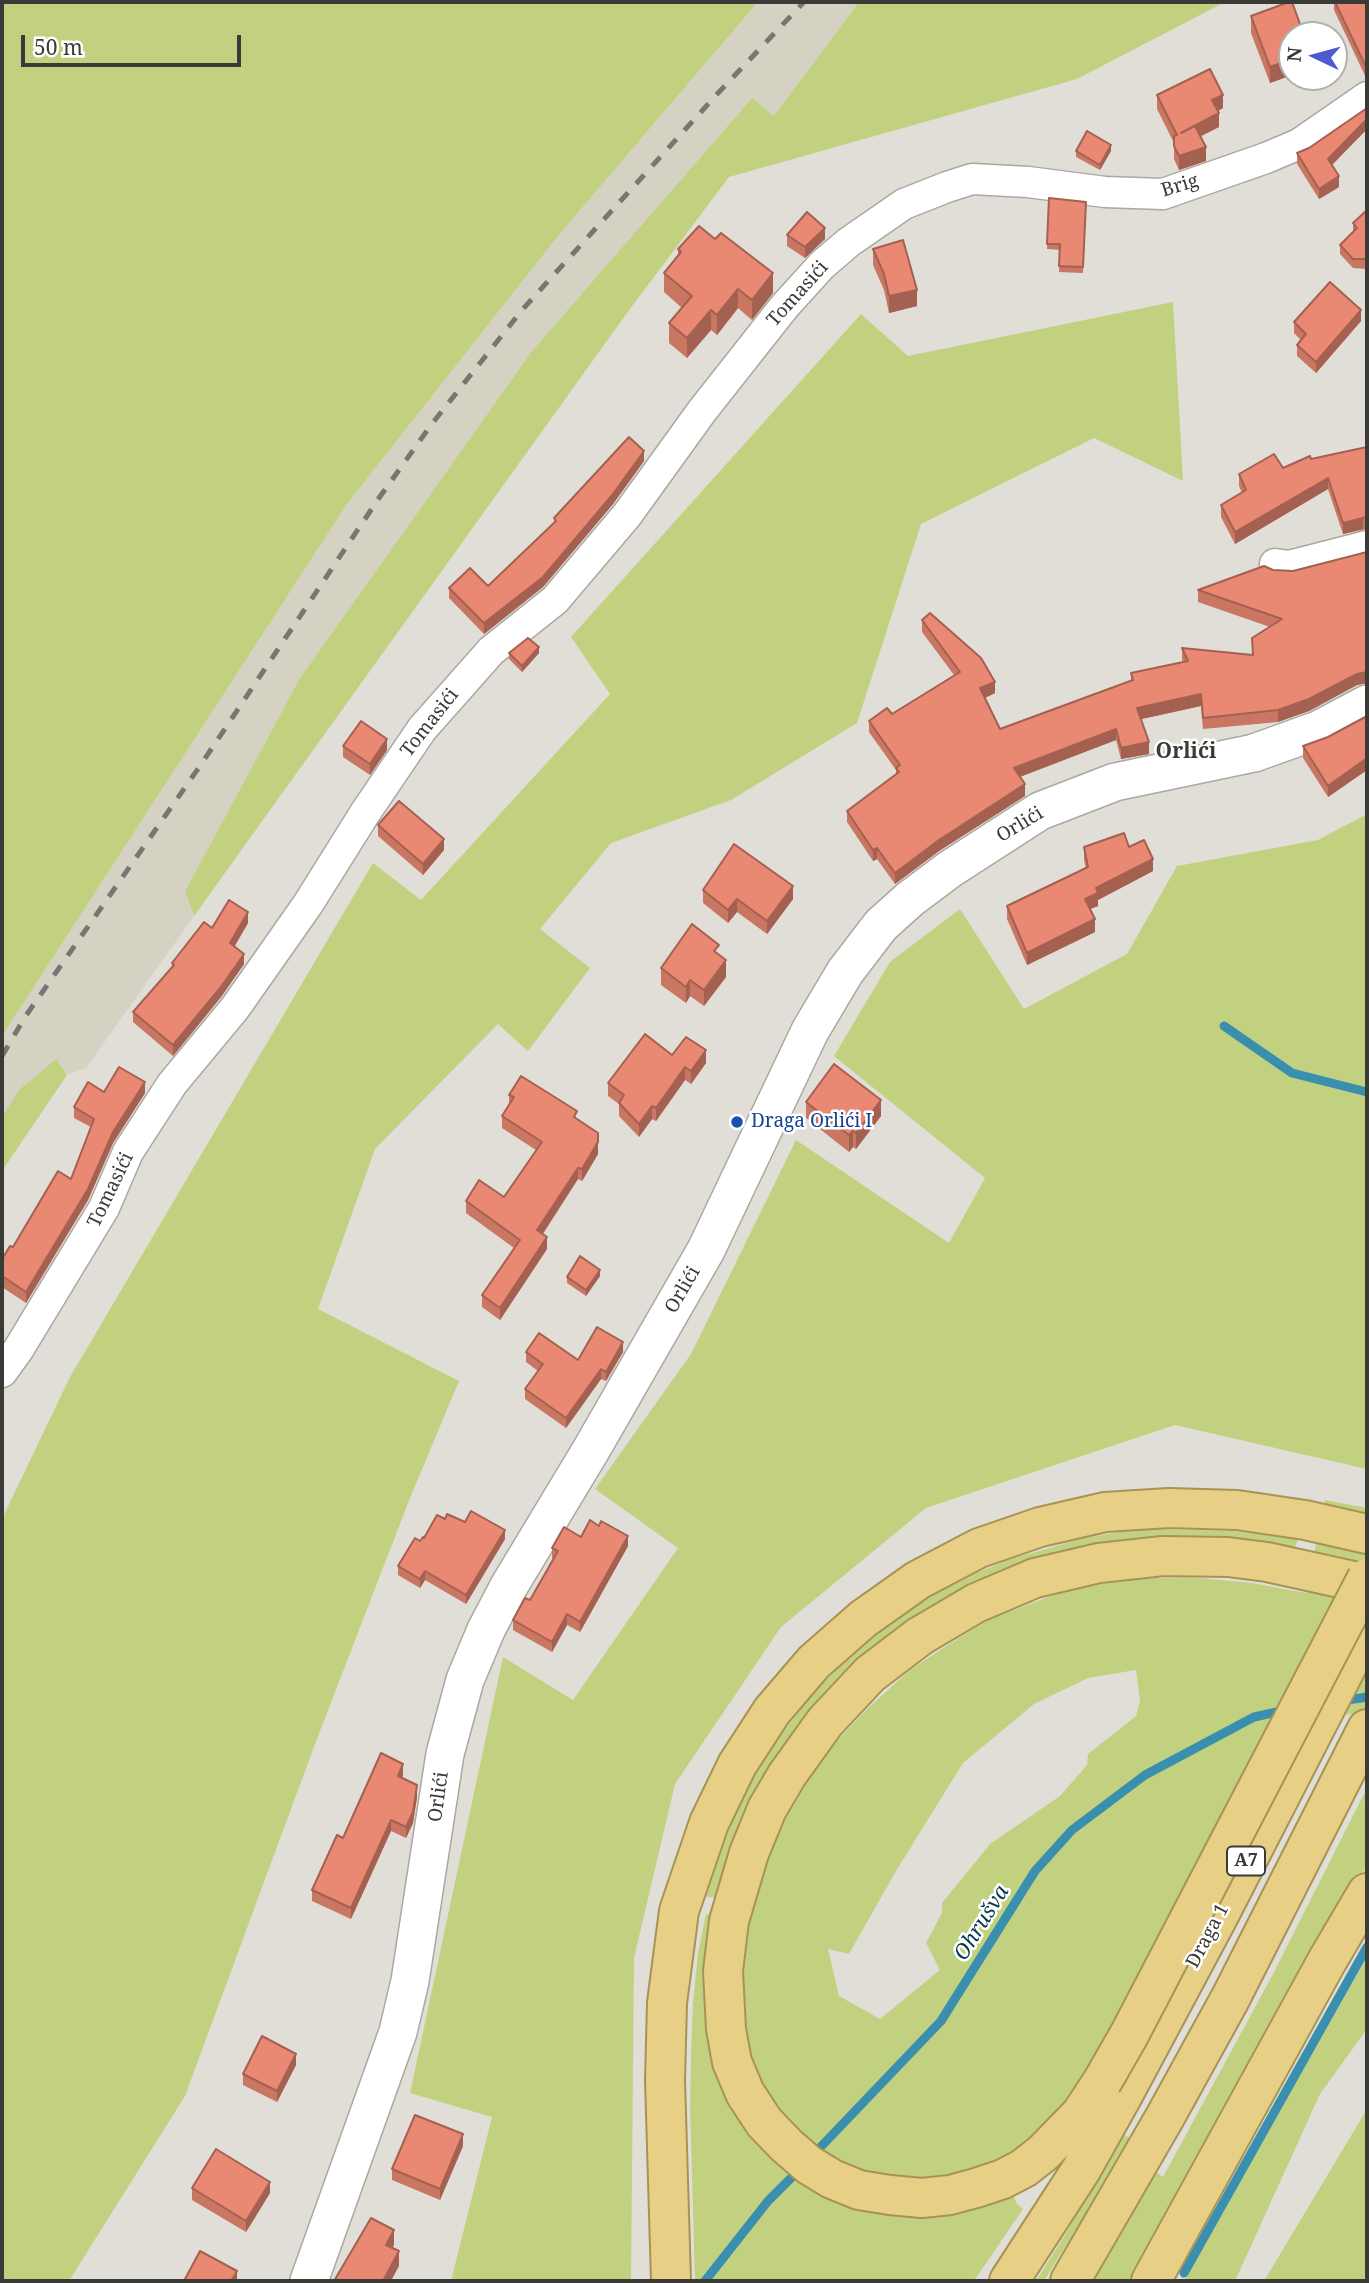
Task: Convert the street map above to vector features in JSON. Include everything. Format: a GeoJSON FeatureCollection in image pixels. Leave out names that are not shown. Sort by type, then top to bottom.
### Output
{"type":"FeatureCollection","features":[{"type":"Feature","properties":{"kind":"highway"},"geometry":{"type":"LineString","coordinates":[[670,2281],[664,2080],[667,2003],[679,1911],[709,1824],[737,1765],[772,1711],[814,1662],[863,1619],[918,1580],[979,1548],[1040,1527],[1105,1512],[1169,1508],[1237,1510],[1324,1523],[1367,1534]]}},
{"type":"Feature","properties":{"kind":"highway"},"geometry":{"type":"LineString","coordinates":[[1367,1577],[1135,2023],[1112,2088],[1059,2137],[1024,2168],[1003,2179],[950,2195],[922,2197],[859,2190],[832,2179],[786,2145],[764,2122],[745,2093],[732,2062],[723,2000],[723,1971],[729,1921],[749,1853],[767,1809],[787,1775],[825,1722],[870,1674],[920,1636],[976,1603],[1035,1578],[1098,1563],[1163,1556],[1228,1557],[1267,1562],[1312,1571],[1367,1584]]}},
{"type":"Feature","properties":{"kind":"highway","name":"Draga 1"},"geometry":{"type":"LineString","coordinates":[[1112,2088],[1212,1929],[1367,1627]]}},
{"type":"Feature","properties":{"kind":"highway","name":"A7"},"geometry":{"type":"LineString","coordinates":[[1070,2281],[1166,2117],[1230,1999],[1367,1729]]}},
{"type":"Feature","properties":{"kind":"highway"},"geometry":{"type":"LineString","coordinates":[[1151,2281],[1367,1893]]}},
{"type":"Feature","properties":{"kind":"highway","name":"A7"},"geometry":{"type":"LineString","coordinates":[[1009,2281],[1081,2170],[1112,2088]]}},
{"type":"Feature","properties":{"kind":"street","name":"Brig"},"geometry":{"type":"LineString","coordinates":[[972,179],[1028,181],[1105,192],[1163,194],[1299,144],[1367,97]]}},
{"type":"Feature","properties":{"kind":"street","name":"Tomasići"},"geometry":{"type":"LineString","coordinates":[[2,1372],[104,1208],[135,1140],[172,1084],[235,1008],[308,904],[422,729],[491,652],[555,600],[627,515],[702,411],[784,307],[822,265],[849,242],[904,204],[972,179]]}},
{"type":"Feature","properties":{"kind":"street"},"geometry":{"type":"LineString","coordinates":[[1275,564],[1289,566],[1367,546]]}},
{"type":"Feature","properties":{"kind":"street","name":"Orlići"},"geometry":{"type":"LineString","coordinates":[[309,2281],[398,2032],[412,1969],[445,1754],[465,1680],[486,1630],[509,1586],[706,1250],[810,1031],[845,972],[881,925],[910,899],[950,869],[1040,811],[1115,782],[1254,752],[1318,730],[1367,704]]}},
{"type":"Feature","properties":{"kind":"shaded area"},"geometry":{"type":"Polygon","coordinates":[[[758,2],[859,2],[774,117],[752,98],[532,351],[300,678],[185,891],[194,916],[86,1068],[67,1075],[56,1060],[2,1117],[2,1036],[347,504],[558,236],[758,2]]]}},
{"type":"Feature","properties":{"kind":"green space"},"geometry":{"type":"Polygon","coordinates":[[[2,2],[758,2],[558,236],[347,504],[2,1036],[2,2]]]}},
{"type":"Feature","properties":{"kind":"green space"},"geometry":{"type":"Polygon","coordinates":[[[859,2],[1225,2],[1077,79],[729,177],[627,313],[194,916],[185,891],[300,678],[532,351],[752,98],[774,116],[859,2]]]}},
{"type":"Feature","properties":{"kind":"green space"},"geometry":{"type":"Polygon","coordinates":[[[1173,302],[1183,481],[1094,438],[921,524],[857,723],[731,800],[611,843],[540,929],[590,968],[528,1051],[498,1024],[375,1149],[318,1309],[459,1381],[410,1498],[315,1744],[185,2096],[69,2281],[2,2281],[2,1519],[70,1377],[373,863],[421,900],[610,694],[571,637],[861,314],[908,356],[1173,302]]]}},
{"type":"Feature","properties":{"kind":"green space"},"geometry":{"type":"Polygon","coordinates":[[[1367,814],[1367,1469],[1175,1425],[926,1508],[781,1627],[675,1784],[634,1958],[631,2281],[451,2281],[492,2117],[410,2093],[503,1657],[573,1700],[678,1548],[595,1489],[691,1354],[796,1140],[949,1243],[985,1178],[834,1056],[890,962],[960,909],[1024,1009],[1127,954],[1177,866],[1318,840],[1367,814]]]}},
{"type":"Feature","properties":{"kind":"green space"},"geometry":{"type":"Polygon","coordinates":[[[56,1059],[67,1075],[2,1171],[2,1117],[19,1090],[56,1059]]]}},
{"type":"Feature","properties":{"kind":"green space"},"geometry":{"type":"Polygon","coordinates":[[[1325,1500],[1367,1508],[1367,1712],[1272,1725],[1085,2077],[1060,2110],[1038,2132],[1015,2150],[997,2159],[1017,2204],[1023,2209],[974,2281],[695,2281],[691,2055],[698,1953],[706,1914],[749,1922],[761,1876],[779,1830],[835,1743],[909,1671],[943,1648],[990,1619],[1059,1593],[1126,1579],[1189,1577],[1252,1583],[1306,1593],[1325,1500]],[[1136,1670],[1088,1678],[1034,1704],[963,1763],[896,1871],[849,1954],[828,1949],[839,1996],[880,2019],[940,1970],[926,1943],[942,1913],[942,1903],[990,1844],[1060,1796],[1087,1765],[1088,1754],[1136,1716],[1140,1701],[1136,1670]]]}},
{"type":"Feature","properties":{"kind":"green space"},"geometry":{"type":"Polygon","coordinates":[[[1158,1529],[1232,1531],[1298,1539],[1295,1547],[1224,1537],[1175,1536],[1136,1538],[1067,1549],[994,1574],[935,1605],[814,1707],[779,1752],[754,1798],[716,1898],[703,1896],[734,1812],[771,1748],[811,1696],[864,1644],[937,1593],[1008,1560],[1080,1539],[1118,1532],[1158,1529]]]}},
{"type":"Feature","properties":{"kind":"green space"},"geometry":{"type":"Polygon","coordinates":[[[1367,1788],[1367,1866],[1130,2281],[1092,2281],[1155,2171],[1163,2177],[1272,1976],[1367,1788]]]}},
{"type":"Feature","properties":{"kind":"green space"},"geometry":{"type":"Polygon","coordinates":[[[1367,1957],[1367,2029],[1320,2094],[1235,2281],[1184,2281],[1367,1957]]]}},
{"type":"Feature","properties":{"kind":"green space"},"geometry":{"type":"Polygon","coordinates":[[[1367,2109],[1367,2281],[1264,2281],[1367,2109]]]}},
{"type":"Feature","properties":{"kind":"green space"},"geometry":{"type":"Polygon","coordinates":[[[1123,2134],[1130,2138],[1107,2179],[1044,2281],[1036,2281],[1063,2238],[1123,2134]]]}},
{"type":"Feature","properties":{"kind":"building"},"geometry":{"type":"Polygon","coordinates":[[[1292,2],[1299,21],[1278,21],[1278,64],[1270,67],[1251,16],[1292,2]]]}},
{"type":"Feature","properties":{"kind":"building"},"geometry":{"type":"Polygon","coordinates":[[[1335,2],[1367,2],[1367,69],[1348,29],[1348,21],[1344,21],[1335,2]]]}},
{"type":"Feature","properties":{"kind":"building"},"geometry":{"type":"Polygon","coordinates":[[[1210,69],[1223,95],[1212,100],[1219,113],[1181,133],[1195,126],[1206,147],[1179,156],[1174,146],[1174,136],[1177,135],[1157,95],[1210,69]]]}},
{"type":"Feature","properties":{"kind":"building"},"geometry":{"type":"Polygon","coordinates":[[[1367,108],[1367,119],[1328,159],[1339,176],[1319,189],[1297,153],[1309,148],[1367,108]]]}},
{"type":"Feature","properties":{"kind":"building"},"geometry":{"type":"Polygon","coordinates":[[[1087,131],[1111,145],[1100,165],[1076,151],[1087,131]]]}},
{"type":"Feature","properties":{"kind":"building"},"geometry":{"type":"Polygon","coordinates":[[[1049,198],[1086,202],[1083,267],[1059,266],[1060,244],[1047,244],[1049,198]]]}},
{"type":"Feature","properties":{"kind":"building"},"geometry":{"type":"Polygon","coordinates":[[[1367,210],[1367,259],[1353,259],[1340,245],[1357,228],[1353,223],[1367,210]]]}},
{"type":"Feature","properties":{"kind":"building"},"geometry":{"type":"Polygon","coordinates":[[[807,212],[825,228],[805,247],[787,235],[807,212]]]}},
{"type":"Feature","properties":{"kind":"building"},"geometry":{"type":"Polygon","coordinates":[[[699,226],[715,239],[721,233],[773,273],[752,300],[738,289],[717,315],[711,310],[687,338],[669,323],[692,296],[664,273],[681,252],[678,249],[699,226]]]}},
{"type":"Feature","properties":{"kind":"building"},"geometry":{"type":"Polygon","coordinates":[[[903,240],[917,290],[889,296],[884,274],[873,249],[903,240]]]}},
{"type":"Feature","properties":{"kind":"building"},"geometry":{"type":"Polygon","coordinates":[[[1330,282],[1361,310],[1316,362],[1297,345],[1306,334],[1294,322],[1330,282]]]}},
{"type":"Feature","properties":{"kind":"building"},"geometry":{"type":"Polygon","coordinates":[[[629,437],[644,451],[613,494],[543,577],[484,623],[449,588],[470,568],[488,586],[556,521],[554,518],[629,437]]]}},
{"type":"Feature","properties":{"kind":"building"},"geometry":{"type":"Polygon","coordinates":[[[1367,447],[1367,517],[1343,523],[1328,478],[1235,532],[1221,505],[1246,490],[1239,474],[1274,454],[1283,468],[1310,456],[1311,459],[1367,447]]]}},
{"type":"Feature","properties":{"kind":"building"},"geometry":{"type":"Polygon","coordinates":[[[1367,552],[1367,672],[1278,710],[1203,718],[1201,694],[1137,708],[1149,742],[1121,748],[1116,729],[1014,768],[1025,784],[939,840],[895,873],[877,848],[873,850],[847,811],[899,772],[896,768],[900,765],[869,721],[887,708],[892,714],[960,672],[922,620],[930,613],[981,658],[995,682],[980,688],[1000,729],[1133,680],[1131,673],[1188,661],[1182,648],[1253,655],[1252,638],[1282,619],[1198,590],[1264,566],[1273,570],[1293,571],[1367,552]]]}},
{"type":"Feature","properties":{"kind":"building"},"geometry":{"type":"Polygon","coordinates":[[[528,638],[539,647],[522,666],[509,653],[528,638]]]}},
{"type":"Feature","properties":{"kind":"building"},"geometry":{"type":"Polygon","coordinates":[[[1367,716],[1367,758],[1328,786],[1303,746],[1328,737],[1367,716]]]}},
{"type":"Feature","properties":{"kind":"building"},"geometry":{"type":"Polygon","coordinates":[[[361,721],[387,739],[370,764],[343,746],[361,721]]]}},
{"type":"Feature","properties":{"kind":"building"},"geometry":{"type":"Polygon","coordinates":[[[399,801],[444,839],[423,864],[378,825],[399,801]]]}},
{"type":"Feature","properties":{"kind":"building"},"geometry":{"type":"Polygon","coordinates":[[[1124,833],[1129,847],[1144,840],[1153,859],[1096,888],[1098,893],[1085,899],[1095,919],[1027,953],[1007,906],[1088,867],[1084,847],[1124,833]]]}},
{"type":"Feature","properties":{"kind":"building"},"geometry":{"type":"Polygon","coordinates":[[[734,844],[793,886],[767,921],[737,899],[728,910],[703,890],[734,844]]]}},
{"type":"Feature","properties":{"kind":"building"},"geometry":{"type":"Polygon","coordinates":[[[229,900],[248,912],[230,943],[244,954],[221,987],[173,1045],[133,1012],[174,965],[172,963],[204,922],[212,928],[229,900]]]}},
{"type":"Feature","properties":{"kind":"building"},"geometry":{"type":"Polygon","coordinates":[[[692,924],[719,945],[714,951],[726,960],[704,990],[690,980],[686,987],[661,968],[692,924]]]}},
{"type":"Feature","properties":{"kind":"building"},"geometry":{"type":"Polygon","coordinates":[[[645,1034],[672,1055],[686,1037],[706,1050],[691,1071],[685,1067],[656,1108],[652,1106],[639,1124],[619,1103],[624,1095],[608,1083],[645,1034]]]}},
{"type":"Feature","properties":{"kind":"building"},"geometry":{"type":"Polygon","coordinates":[[[834,1064],[881,1100],[856,1133],[853,1131],[849,1135],[806,1102],[834,1064]]]}},
{"type":"Feature","properties":{"kind":"building"},"geometry":{"type":"Polygon","coordinates":[[[119,1067],[145,1082],[113,1132],[88,1189],[26,1292],[2,1276],[2,1259],[10,1246],[13,1247],[58,1171],[71,1179],[94,1119],[74,1107],[88,1082],[104,1092],[119,1067]]]}},
{"type":"Feature","properties":{"kind":"building"},"geometry":{"type":"Polygon","coordinates":[[[521,1076],[577,1111],[574,1117],[598,1133],[598,1142],[582,1169],[578,1168],[537,1230],[547,1237],[500,1308],[482,1295],[520,1240],[466,1201],[479,1180],[504,1197],[542,1142],[502,1116],[514,1097],[509,1095],[521,1076]]]}},
{"type":"Feature","properties":{"kind":"building"},"geometry":{"type":"Polygon","coordinates":[[[580,1256],[600,1270],[586,1290],[567,1277],[580,1256]]]}},
{"type":"Feature","properties":{"kind":"building"},"geometry":{"type":"Polygon","coordinates":[[[597,1327],[623,1342],[606,1372],[601,1369],[566,1418],[525,1389],[543,1364],[526,1352],[539,1333],[578,1360],[597,1327]]]}},
{"type":"Feature","properties":{"kind":"building"},"geometry":{"type":"Polygon","coordinates":[[[471,1511],[505,1530],[466,1595],[425,1571],[420,1579],[398,1566],[415,1538],[420,1541],[424,1538],[437,1515],[445,1519],[447,1514],[465,1522],[471,1511]]]}},
{"type":"Feature","properties":{"kind":"building"},"geometry":{"type":"Polygon","coordinates":[[[590,1520],[599,1526],[601,1521],[628,1536],[580,1622],[567,1614],[552,1642],[513,1620],[525,1598],[530,1600],[558,1551],[552,1548],[564,1527],[581,1537],[590,1520]]]}},
{"type":"Feature","properties":{"kind":"building"},"geometry":{"type":"Polygon","coordinates":[[[381,1753],[403,1764],[398,1776],[417,1785],[413,1812],[406,1827],[391,1820],[351,1908],[312,1890],[337,1835],[343,1838],[381,1753]]]}},
{"type":"Feature","properties":{"kind":"building"},"geometry":{"type":"Polygon","coordinates":[[[262,2036],[296,2054],[277,2091],[243,2074],[262,2036]]]}},
{"type":"Feature","properties":{"kind":"building"},"geometry":{"type":"Polygon","coordinates":[[[415,2115],[463,2134],[440,2189],[392,2169],[415,2115]]]}},
{"type":"Feature","properties":{"kind":"building"},"geometry":{"type":"Polygon","coordinates":[[[216,2149],[270,2182],[246,2221],[192,2188],[216,2149]]]}},
{"type":"Feature","properties":{"kind":"building"},"geometry":{"type":"Polygon","coordinates":[[[371,2218],[394,2230],[386,2245],[399,2251],[383,2281],[334,2281],[371,2218]]]}},
{"type":"Feature","properties":{"kind":"building"},"geometry":{"type":"Polygon","coordinates":[[[200,2251],[237,2271],[231,2281],[184,2281],[200,2251]]]}},
{"type":"Feature","properties":{"kind":"waterway"},"geometry":{"type":"LineString","coordinates":[[1224,1026],[1292,1073],[1367,1092]]}},
{"type":"Feature","properties":{"kind":"waterway","name":"Ohrušva"},"geometry":{"type":"LineString","coordinates":[[1341,1701],[1367,1697]]}},
{"type":"Feature","properties":{"kind":"waterway","name":"Ohrušva"},"geometry":{"type":"LineString","coordinates":[[813,2155],[941,2021],[1035,1871],[1072,1830],[1145,1775],[1254,1717],[1286,1710]]}},
{"type":"Feature","properties":{"kind":"waterway"},"geometry":{"type":"LineString","coordinates":[[1184,2273],[1367,1947]]}},
{"type":"Feature","properties":{"kind":"waterway","name":"Ohrušva"},"geometry":{"type":"LineString","coordinates":[[705,2281],[768,2201],[801,2168]]}},
{"type":"Feature","properties":{"kind":"railway"},"geometry":{"type":"LineString","coordinates":[[2,1056],[25,1017],[202,763],[379,498],[431,425],[522,310],[804,2]]}},
{"type":"Feature","properties":{"kind":"place","name":"Draga Orlići I"},"geometry":{"type":"Point","coordinates":[737,1122]}},
{"type":"Feature","properties":{"kind":"district","name":"Orlići"},"geometry":{"type":"Point","coordinates":[1186,752]}}]}
